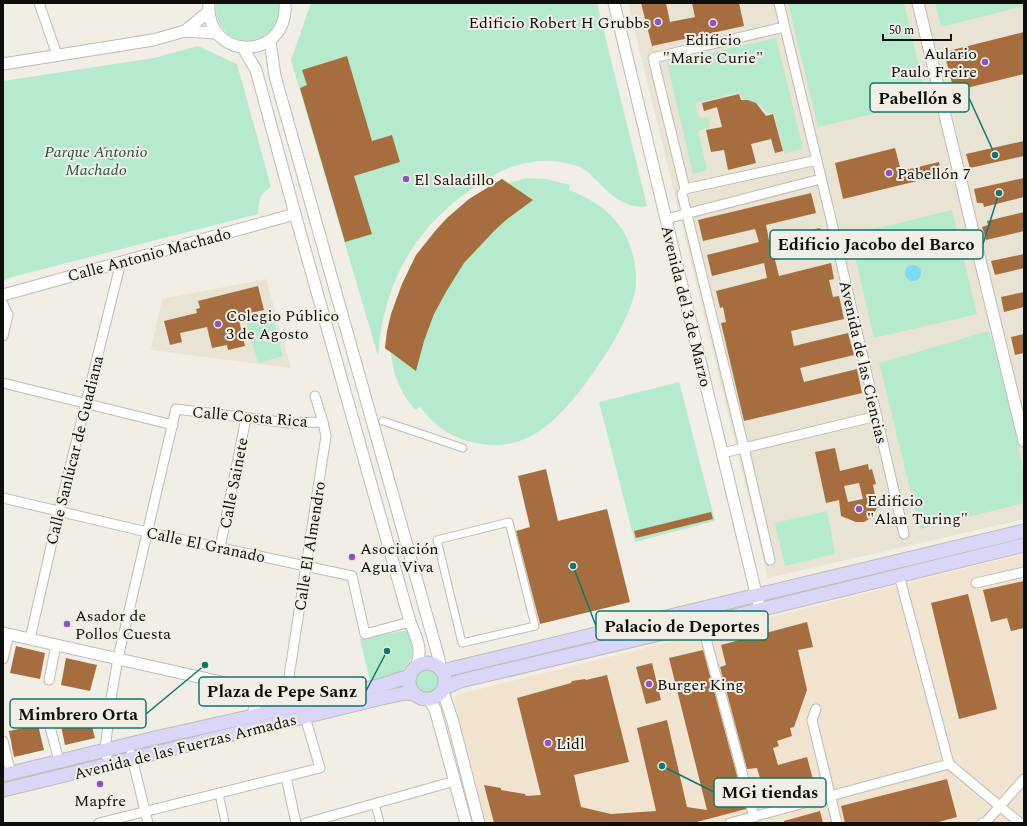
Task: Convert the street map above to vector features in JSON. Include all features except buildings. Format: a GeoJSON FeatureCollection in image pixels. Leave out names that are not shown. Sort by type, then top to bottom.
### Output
{"type":"FeatureCollection","features":[{"type":"Feature","properties":{"kind":"main road"},"geometry":{"type":"LineString","coordinates":[[441,669],[1024,531]]}},
{"type":"Feature","properties":{"kind":"main road"},"geometry":{"type":"LineString","coordinates":[[1001,550],[1008,543],[1024,539]]}},
{"type":"Feature","properties":{"kind":"main road"},"geometry":{"type":"LineString","coordinates":[[444,690],[446,679],[441,669],[435,664],[422,664],[413,672],[409,684],[414,694],[429,700],[437,697],[444,690],[460,681],[702,624],[1024,545]]}},
{"type":"Feature","properties":{"kind":"main road"},"geometry":{"type":"LineString","coordinates":[[896,562],[899,575]]}},
{"type":"Feature","properties":{"kind":"main road","name":"Avenida de las Fuerzas Armadas"},"geometry":{"type":"LineString","coordinates":[[7,774],[398,681],[413,672]]}},
{"type":"Feature","properties":{"kind":"main road","name":"Avenida de las Fuerzas Armadas"},"geometry":{"type":"LineString","coordinates":[[3,790],[132,760],[382,698],[406,693],[414,694]]}},
{"type":"Feature","properties":{"kind":"street"},"geometry":{"type":"LineString","coordinates":[[39,3],[57,55]]}},
{"type":"Feature","properties":{"kind":"street","name":"Avenida del 3 de Marzo"},"geometry":{"type":"LineString","coordinates":[[614,3],[760,610]]}},
{"type":"Feature","properties":{"kind":"street","name":"Avenida de las Ciencias"},"geometry":{"type":"LineString","coordinates":[[779,3],[904,534]]}},
{"type":"Feature","properties":{"kind":"street"},"geometry":{"type":"LineString","coordinates":[[918,3],[1024,441]]}},
{"type":"Feature","properties":{"kind":"street"},"geometry":{"type":"LineString","coordinates":[[209,8],[211,23],[216,33],[228,43],[243,48],[252,48],[270,41],[281,28],[288,6]]}},
{"type":"Feature","properties":{"kind":"street"},"geometry":{"type":"LineString","coordinates":[[186,31],[209,8]]}},
{"type":"Feature","properties":{"kind":"street"},"geometry":{"type":"LineString","coordinates":[[770,560],[686,214],[682,194],[685,189],[654,58],[784,27]]}},
{"type":"Feature","properties":{"kind":"street"},"geometry":{"type":"LineString","coordinates":[[3,64],[153,40],[186,31],[216,33]]}},
{"type":"Feature","properties":{"kind":"street"},"geometry":{"type":"LineString","coordinates":[[270,41],[275,76],[440,659],[441,669]]}},
{"type":"Feature","properties":{"kind":"street"},"geometry":{"type":"LineString","coordinates":[[243,48],[256,70],[410,622],[417,638],[420,653],[413,672]]}},
{"type":"Feature","properties":{"kind":"street"},"geometry":{"type":"LineString","coordinates":[[685,189],[817,160]]}},
{"type":"Feature","properties":{"kind":"street"},"geometry":{"type":"LineString","coordinates":[[666,220],[821,179]]}},
{"type":"Feature","properties":{"kind":"street","name":"Calle Antonio Machado"},"geometry":{"type":"LineString","coordinates":[[3,295],[295,214]]}},
{"type":"Feature","properties":{"kind":"street","name":"Calle Sanlúcar de Guadiana"},"geometry":{"type":"LineString","coordinates":[[30,639],[59,511],[121,262]]}},
{"type":"Feature","properties":{"kind":"street"},"geometry":{"type":"LineString","coordinates":[[3,304],[8,315],[3,336]]}},
{"type":"Feature","properties":{"kind":"street"},"geometry":{"type":"LineString","coordinates":[[3,383],[172,425],[118,658],[105,750],[109,765]]}},
{"type":"Feature","properties":{"kind":"street","name":"Calle El Almendro"},"geometry":{"type":"LineString","coordinates":[[286,696],[326,436],[315,396]]}},
{"type":"Feature","properties":{"kind":"street","name":"Calle Costa Rica"},"geometry":{"type":"LineString","coordinates":[[172,425],[176,409],[289,423],[323,422]]}},
{"type":"Feature","properties":{"kind":"street"},"geometry":{"type":"LineString","coordinates":[[722,453],[877,416]]}},
{"type":"Feature","properties":{"kind":"street","name":"Calle Sainete"},"geometry":{"type":"LineString","coordinates":[[220,548],[246,418]]}},
{"type":"Feature","properties":{"kind":"street"},"geometry":{"type":"LineString","coordinates":[[383,422],[464,448]]}},
{"type":"Feature","properties":{"kind":"street","name":"Calle El Granado"},"geometry":{"type":"LineString","coordinates":[[3,498],[147,532],[352,576],[365,634],[410,622]]}},
{"type":"Feature","properties":{"kind":"street"},"geometry":{"type":"LineString","coordinates":[[509,522],[535,626],[462,643],[437,540],[509,522]]}},
{"type":"Feature","properties":{"kind":"street"},"geometry":{"type":"LineString","coordinates":[[976,583],[1024,572]]}},
{"type":"Feature","properties":{"kind":"street"},"geometry":{"type":"LineString","coordinates":[[899,575],[949,764],[1020,823]]}},
{"type":"Feature","properties":{"kind":"street"},"geometry":{"type":"LineString","coordinates":[[702,624],[754,817]]}},
{"type":"Feature","properties":{"kind":"street"},"geometry":{"type":"LineString","coordinates":[[3,659],[6,633],[311,702]]}},
{"type":"Feature","properties":{"kind":"street"},"geometry":{"type":"LineString","coordinates":[[49,680],[56,645]]}},
{"type":"Feature","properties":{"kind":"street","name":"Avenida de las Fuerzas Armadas"},"geometry":{"type":"LineString","coordinates":[[253,716],[258,690]]}},
{"type":"Feature","properties":{"kind":"street"},"geometry":{"type":"LineString","coordinates":[[444,690],[478,823]]}},
{"type":"Feature","properties":{"kind":"street"},"geometry":{"type":"LineString","coordinates":[[429,700],[435,710],[466,823]]}},
{"type":"Feature","properties":{"kind":"street"},"geometry":{"type":"LineString","coordinates":[[816,709],[812,720],[837,823]]}},
{"type":"Feature","properties":{"kind":"street"},"geometry":{"type":"LineString","coordinates":[[99,823],[320,768],[306,717]]}},
{"type":"Feature","properties":{"kind":"street"},"geometry":{"type":"LineString","coordinates":[[50,727],[60,762]]}},
{"type":"Feature","properties":{"kind":"street"},"geometry":{"type":"LineString","coordinates":[[3,742],[7,774]]}},
{"type":"Feature","properties":{"kind":"street"},"geometry":{"type":"LineString","coordinates":[[128,745],[148,823]]}},
{"type":"Feature","properties":{"kind":"street"},"geometry":{"type":"LineString","coordinates":[[730,823],[949,764]]}},
{"type":"Feature","properties":{"kind":"street"},"geometry":{"type":"LineString","coordinates":[[286,777],[296,823]]}},
{"type":"Feature","properties":{"kind":"street"},"geometry":{"type":"LineString","coordinates":[[985,823],[1024,779]]}},
{"type":"Feature","properties":{"kind":"street"},"geometry":{"type":"LineString","coordinates":[[306,823],[455,782]]}},
{"type":"Feature","properties":{"kind":"street"},"geometry":{"type":"LineString","coordinates":[[219,794],[225,822]]}},
{"type":"Feature","properties":{"kind":"street"},"geometry":{"type":"LineString","coordinates":[[375,804],[380,823]]}},
{"type":"Feature","properties":{"kind":"shaded area"},"geometry":{"type":"Polygon","coordinates":[[[628,3],[1024,3],[1024,519],[768,578],[628,3]]]}},
{"type":"Feature","properties":{"kind":"shaded area","name":"Colegio Público 3 de Agosto"},"geometry":{"type":"Polygon","coordinates":[[[266,279],[291,368],[151,350],[162,299],[266,279]]]}},
{"type":"Feature","properties":{"kind":"shaded area"},"geometry":{"type":"Polygon","coordinates":[[[1024,554],[1024,823],[486,823],[455,704],[456,695],[1024,554]]]}},
{"type":"Feature","properties":{"kind":"green space"},"geometry":{"type":"Polygon","coordinates":[[[216,3],[280,3],[279,19],[274,27],[264,37],[255,41],[245,42],[235,39],[220,25],[216,15],[216,3]]]}},
{"type":"Feature","properties":{"kind":"green space","name":"El Saladillo"},"geometry":{"type":"Polygon","coordinates":[[[311,3],[597,3],[647,206],[632,206],[619,200],[586,171],[578,166],[567,163],[554,161],[533,162],[512,167],[492,176],[459,198],[439,216],[422,235],[408,256],[396,278],[388,302],[381,328],[378,356],[291,60],[311,3]]]}},
{"type":"Feature","properties":{"kind":"green space"},"geometry":{"type":"Polygon","coordinates":[[[788,3],[904,3],[927,101],[818,127],[788,3]]]}},
{"type":"Feature","properties":{"kind":"green space"},"geometry":{"type":"Polygon","coordinates":[[[935,3],[1024,3],[1024,6],[941,27],[935,3]]]}},
{"type":"Feature","properties":{"kind":"green space"},"geometry":{"type":"Polygon","coordinates":[[[776,38],[803,149],[784,153],[774,113],[767,113],[756,103],[750,100],[742,99],[740,92],[695,103],[699,118],[708,117],[710,127],[698,131],[707,170],[693,174],[667,63],[776,38]]]}},
{"type":"Feature","properties":{"kind":"green space","name":"Parque Antonio Machado"},"geometry":{"type":"Polygon","coordinates":[[[198,46],[237,64],[271,187],[262,195],[259,202],[258,214],[12,277],[3,281],[3,81],[154,58],[198,46]]]}},
{"type":"Feature","properties":{"kind":"green space"},"geometry":{"type":"Polygon","coordinates":[[[527,178],[546,179],[570,185],[569,190],[601,207],[618,223],[630,244],[633,256],[636,283],[635,292],[624,322],[609,349],[591,376],[560,414],[542,429],[522,440],[498,445],[474,443],[451,434],[441,428],[427,416],[420,407],[415,410],[410,404],[398,384],[391,353],[385,349],[390,321],[398,295],[408,271],[438,228],[478,193],[502,179],[509,183],[527,178]]]}},
{"type":"Feature","properties":{"kind":"green space"},"geometry":{"type":"Polygon","coordinates":[[[952,210],[977,314],[874,338],[850,235],[952,210]]]}},
{"type":"Feature","properties":{"kind":"green space"},"geometry":{"type":"Polygon","coordinates":[[[271,311],[283,356],[258,363],[245,318],[271,311]]]}},
{"type":"Feature","properties":{"kind":"green space"},"geometry":{"type":"Polygon","coordinates":[[[989,331],[1006,387],[1024,474],[1024,503],[920,529],[879,363],[989,331]]]}},
{"type":"Feature","properties":{"kind":"green space"},"geometry":{"type":"Polygon","coordinates":[[[679,382],[715,521],[635,542],[599,402],[679,382]]]}},
{"type":"Feature","properties":{"kind":"green space"},"geometry":{"type":"Polygon","coordinates":[[[827,511],[835,554],[785,566],[775,523],[827,511]]]}},
{"type":"Feature","properties":{"kind":"green space"},"geometry":{"type":"Polygon","coordinates":[[[407,630],[412,645],[412,657],[401,673],[370,681],[360,639],[407,630]]]}},
{"type":"Feature","properties":{"kind":"green space"},"geometry":{"type":"Polygon","coordinates":[[[427,669],[434,671],[440,680],[439,686],[432,693],[426,693],[419,690],[415,681],[416,676],[419,673],[427,669]]]}},
{"type":"Feature","properties":{"kind":"water"},"geometry":{"type":"Polygon","coordinates":[[[913,265],[919,267],[921,273],[919,279],[913,281],[907,279],[905,273],[907,267],[913,265]]]}},
{"type":"Feature","properties":{"kind":"place","name":"Edificio Robert H Grubbs"},"geometry":{"type":"Point","coordinates":[658,22]}},
{"type":"Feature","properties":{"kind":"place","name":"Edificio \"Marie Curie\""},"geometry":{"type":"Point","coordinates":[713,23]}},
{"type":"Feature","properties":{"kind":"place","name":"Aulario Paulo Freire"},"geometry":{"type":"Point","coordinates":[985,62]}},
{"type":"Feature","properties":{"kind":"place","name":"Pabellón 8"},"geometry":{"type":"Point","coordinates":[995,155]}},
{"type":"Feature","properties":{"kind":"place","name":"Pabellón 7"},"geometry":{"type":"Point","coordinates":[889,173]}},
{"type":"Feature","properties":{"kind":"place","name":"El Saladillo"},"geometry":{"type":"Point","coordinates":[406,179]}},
{"type":"Feature","properties":{"kind":"place","name":"Edificio Jacobo del Barco"},"geometry":{"type":"Point","coordinates":[999,193]}},
{"type":"Feature","properties":{"kind":"place","name":"Colegio Público 3 de Agosto"},"geometry":{"type":"Point","coordinates":[218,324]}},
{"type":"Feature","properties":{"kind":"place","name":"Edificio \"Alan Turing\""},"geometry":{"type":"Point","coordinates":[859,509]}},
{"type":"Feature","properties":{"kind":"place","name":"Asociación Agua Viva"},"geometry":{"type":"Point","coordinates":[352,557]}},
{"type":"Feature","properties":{"kind":"place","name":"Palacio de Deportes"},"geometry":{"type":"Point","coordinates":[573,566]}},
{"type":"Feature","properties":{"kind":"place","name":"Asador de Pollos Cuesta"},"geometry":{"type":"Point","coordinates":[67,624]}},
{"type":"Feature","properties":{"kind":"place","name":"Plaza de Pepe Sanz"},"geometry":{"type":"Point","coordinates":[387,651]}},
{"type":"Feature","properties":{"kind":"place","name":"Mimbrero Orta"},"geometry":{"type":"Point","coordinates":[205,665]}},
{"type":"Feature","properties":{"kind":"place","name":"Burger King"},"geometry":{"type":"Point","coordinates":[649,684]}},
{"type":"Feature","properties":{"kind":"place","name":"Lidl"},"geometry":{"type":"Point","coordinates":[548,743]}},
{"type":"Feature","properties":{"kind":"place","name":"MGi tiendas"},"geometry":{"type":"Point","coordinates":[662,766]}},
{"type":"Feature","properties":{"kind":"place","name":"Mapfre"},"geometry":{"type":"Point","coordinates":[100,784]}}]}
